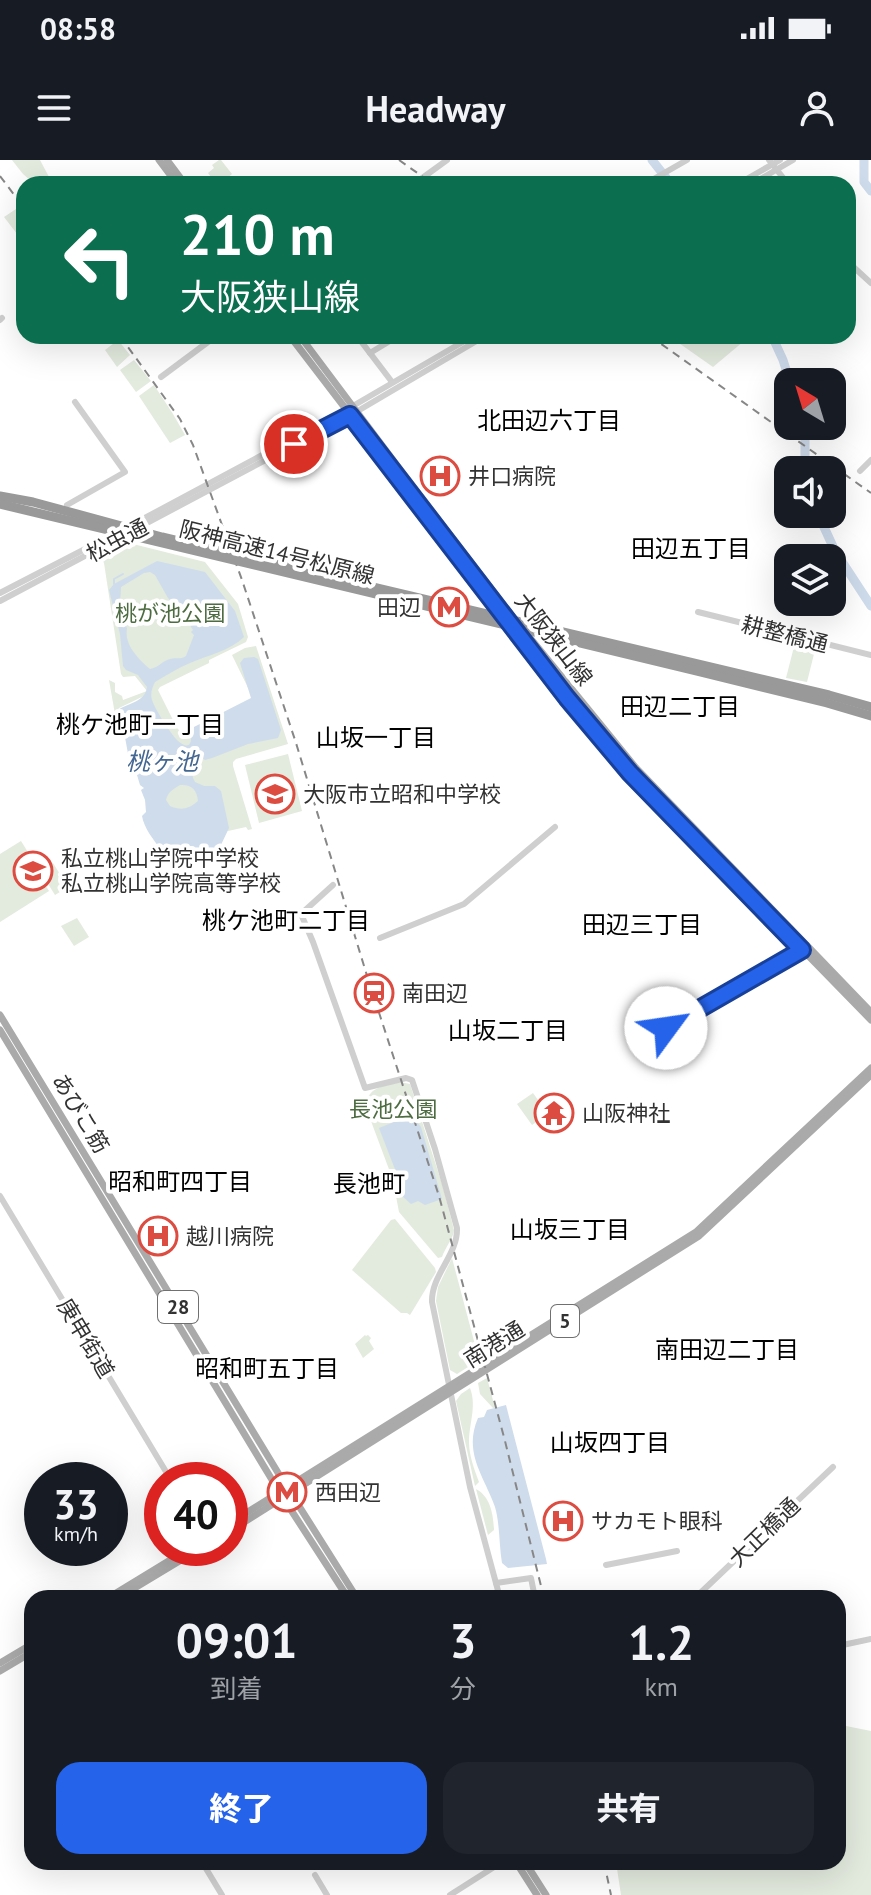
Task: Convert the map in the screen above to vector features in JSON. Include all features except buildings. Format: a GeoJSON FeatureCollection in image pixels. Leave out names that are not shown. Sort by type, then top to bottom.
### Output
{"type":"FeatureCollection","features":[{"type":"Feature","properties":{"kind":"highway","name":"阪神高速14号松原線"},"geometry":{"type":"LineString","coordinates":[[0,493],[162,537],[871,707]]}},
{"type":"Feature","properties":{"kind":"highway","name":"阪神高速14号松原線"},"geometry":{"type":"LineString","coordinates":[[0,504],[697,671],[871,716]]}},
{"type":"Feature","properties":{"kind":"main road","name":"大阪狭山線"},"geometry":{"type":"LineString","coordinates":[[297,344],[631,762],[871,1020]]}},
{"type":"Feature","properties":{"kind":"main road","name":"大阪狭山線"},"geometry":{"type":"LineString","coordinates":[[305,344],[351,411]]}},
{"type":"Feature","properties":{"kind":"main road","name":"大阪狭山線"},"geometry":{"type":"LineString","coordinates":[[806,949],[871,1012]]}},
{"type":"Feature","properties":{"kind":"main road","name":"あびこ筋"},"geometry":{"type":"LineString","coordinates":[[0,1015],[343,1590]]}},
{"type":"Feature","properties":{"kind":"main road","name":"あびこ筋"},"geometry":{"type":"LineString","coordinates":[[0,1030],[285,1493],[352,1590]]}},
{"type":"Feature","properties":{"kind":"main road","name":"南港通"},"geometry":{"type":"LineString","coordinates":[[450,1390],[696,1232],[871,1068]]}},
{"type":"Feature","properties":{"kind":"main road","name":"南港通"},"geometry":{"type":"LineString","coordinates":[[248,1519],[699,1236],[871,1075]]}},
{"type":"Feature","properties":{"kind":"main road","name":"南港通"},"geometry":{"type":"LineString","coordinates":[[248,1513],[285,1493]]}},
{"type":"Feature","properties":{"kind":"main road"},"geometry":{"type":"LineString","coordinates":[[121,1590],[160,1566]]}},
{"type":"Feature","properties":{"kind":"main road"},"geometry":{"type":"LineString","coordinates":[[131,1590],[171,1566]]}},
{"type":"Feature","properties":{"kind":"main road"},"geometry":{"type":"LineString","coordinates":[[0,1663],[24,1649]]}},
{"type":"Feature","properties":{"kind":"main road"},"geometry":{"type":"LineString","coordinates":[[0,1671],[24,1657]]}},
{"type":"Feature","properties":{"kind":"main road"},"geometry":{"type":"LineString","coordinates":[[521,1870],[537,1895]]}},
{"type":"Feature","properties":{"kind":"main road"},"geometry":{"type":"LineString","coordinates":[[530,1870],[546,1895]]}},
{"type":"Feature","properties":{"kind":"street"},"geometry":{"type":"LineString","coordinates":[[425,176],[447,160]]}},
{"type":"Feature","properties":{"kind":"street"},"geometry":{"type":"LineString","coordinates":[[659,176],[687,160]]}},
{"type":"Feature","properties":{"kind":"street"},"geometry":{"type":"LineString","coordinates":[[752,176],[775,163],[793,160]]}},
{"type":"Feature","properties":{"kind":"street"},"geometry":{"type":"LineString","coordinates":[[856,269],[871,283]]}},
{"type":"Feature","properties":{"kind":"street"},"geometry":{"type":"LineString","coordinates":[[161,377],[205,344]]}},
{"type":"Feature","properties":{"kind":"street"},"geometry":{"type":"LineString","coordinates":[[363,344],[392,382]]}},
{"type":"Feature","properties":{"kind":"street"},"geometry":{"type":"LineString","coordinates":[[370,353],[385,344]]}},
{"type":"Feature","properties":{"kind":"street","name":"松虫通"},"geometry":{"type":"LineString","coordinates":[[0,593],[351,411],[392,382],[459,344]]}},
{"type":"Feature","properties":{"kind":"street","name":"松虫通"},"geometry":{"type":"LineString","coordinates":[[0,601],[471,344]]}},
{"type":"Feature","properties":{"kind":"street"},"geometry":{"type":"LineString","coordinates":[[67,505],[125,472],[75,402]]}},
{"type":"Feature","properties":{"kind":"street"},"geometry":{"type":"LineString","coordinates":[[860,471],[871,460]]}},
{"type":"Feature","properties":{"kind":"street","name":"耕整橋通"},"geometry":{"type":"LineString","coordinates":[[698,612],[871,655]]}},
{"type":"Feature","properties":{"kind":"street"},"geometry":{"type":"LineString","coordinates":[[380,938],[464,904],[555,827]]}},
{"type":"Feature","properties":{"kind":"street"},"geometry":{"type":"LineString","coordinates":[[333,885],[301,914],[365,1088],[406,1078],[412,1080],[457,1228],[457,1237],[431,1297],[470,1487],[498,1590]]}},
{"type":"Feature","properties":{"kind":"street"},"geometry":{"type":"LineString","coordinates":[[666,1028],[806,949]]}},
{"type":"Feature","properties":{"kind":"street","name":"庚申街道"},"geometry":{"type":"LineString","coordinates":[[0,1196],[160,1462]]}},
{"type":"Feature","properties":{"kind":"street","name":"大正橋通"},"geometry":{"type":"LineString","coordinates":[[703,1590],[833,1467]]}},
{"type":"Feature","properties":{"kind":"street"},"geometry":{"type":"LineString","coordinates":[[606,1565],[677,1551]]}},
{"type":"Feature","properties":{"kind":"street"},"geometry":{"type":"LineString","coordinates":[[496,1583],[531,1578],[533,1590]]}},
{"type":"Feature","properties":{"kind":"street"},"geometry":{"type":"LineString","coordinates":[[846,1644],[871,1639]]}},
{"type":"Feature","properties":{"kind":"street"},"geometry":{"type":"LineString","coordinates":[[207,1870],[222,1895]]}},
{"type":"Feature","properties":{"kind":"street"},"geometry":{"type":"LineString","coordinates":[[450,1895],[489,1870]]}},
{"type":"Feature","properties":{"kind":"street"},"geometry":{"type":"LineString","coordinates":[[315,1875],[327,1895]]}},
{"type":"Feature","properties":{"kind":"green space"},"geometry":{"type":"Polygon","coordinates":[[[12,160],[40,160],[48,176],[25,176],[12,160]]]}},
{"type":"Feature","properties":{"kind":"green space"},"geometry":{"type":"Polygon","coordinates":[[[221,160],[232,174],[210,176],[208,173],[214,168],[212,165],[221,160]]]}},
{"type":"Feature","properties":{"kind":"green space"},"geometry":{"type":"Polygon","coordinates":[[[16,209],[16,233],[4,217],[16,209]]]}},
{"type":"Feature","properties":{"kind":"green space"},"geometry":{"type":"Polygon","coordinates":[[[113,344],[121,344],[130,355],[117,367],[105,350],[113,344]]]}},
{"type":"Feature","properties":{"kind":"green space"},"geometry":{"type":"Polygon","coordinates":[[[680,344],[740,344],[713,367],[680,344]]]}},
{"type":"Feature","properties":{"kind":"green space"},"geometry":{"type":"Polygon","coordinates":[[[134,360],[151,381],[136,392],[120,370],[134,360]]]}},
{"type":"Feature","properties":{"kind":"green space"},"geometry":{"type":"Polygon","coordinates":[[[154,385],[185,435],[170,443],[139,396],[154,385]]]}},
{"type":"Feature","properties":{"kind":"green space","name":"桃が池公園"},"geometry":{"type":"Polygon","coordinates":[[[125,542],[205,562],[238,604],[248,637],[246,642],[158,690],[182,733],[213,720],[252,699],[232,655],[256,646],[288,744],[233,762],[252,829],[214,829],[161,808],[146,695],[119,708],[115,714],[109,680],[115,683],[115,692],[123,700],[147,691],[135,676],[123,677],[121,674],[104,563],[100,556],[125,542]]]}},
{"type":"Feature","properties":{"kind":"green space"},"geometry":{"type":"Polygon","coordinates":[[[796,639],[816,646],[807,682],[786,678],[796,639]]]}},
{"type":"Feature","properties":{"kind":"green space"},"geometry":{"type":"Polygon","coordinates":[[[288,754],[302,811],[259,823],[245,765],[288,754]]]}},
{"type":"Feature","properties":{"kind":"green space"},"geometry":{"type":"Polygon","coordinates":[[[21,841],[49,891],[0,922],[0,854],[21,841]]]}},
{"type":"Feature","properties":{"kind":"green space"},"geometry":{"type":"Polygon","coordinates":[[[53,863],[68,887],[55,895],[40,871],[53,863]]]}},
{"type":"Feature","properties":{"kind":"green space"},"geometry":{"type":"Polygon","coordinates":[[[77,918],[89,937],[74,946],[61,926],[77,918]]]}},
{"type":"Feature","properties":{"kind":"green space","name":"長池公園"},"geometry":{"type":"Polygon","coordinates":[[[400,1082],[410,1084],[454,1230],[442,1257],[438,1258],[399,1212],[393,1180],[365,1105],[373,1091],[400,1082]]]}},
{"type":"Feature","properties":{"kind":"green space"},"geometry":{"type":"Polygon","coordinates":[[[533,1093],[548,1114],[532,1125],[517,1104],[533,1093]]]}},
{"type":"Feature","properties":{"kind":"green space"},"geometry":{"type":"Polygon","coordinates":[[[395,1219],[436,1272],[410,1315],[401,1313],[352,1270],[391,1220],[395,1219]]]}},
{"type":"Feature","properties":{"kind":"green space"},"geometry":{"type":"Polygon","coordinates":[[[452,1258],[479,1360],[457,1374],[450,1370],[436,1301],[438,1287],[452,1258]]]}},
{"type":"Feature","properties":{"kind":"green space"},"geometry":{"type":"Polygon","coordinates":[[[365,1335],[371,1338],[369,1341],[374,1349],[363,1358],[355,1344],[365,1335]]]}},
{"type":"Feature","properties":{"kind":"green space"},"geometry":{"type":"Polygon","coordinates":[[[487,1378],[495,1408],[480,1394],[478,1383],[487,1378]]]}},
{"type":"Feature","properties":{"kind":"green space"},"geometry":{"type":"Polygon","coordinates":[[[470,1388],[473,1408],[469,1447],[479,1482],[475,1486],[456,1401],[470,1388]]]}},
{"type":"Feature","properties":{"kind":"green space"},"geometry":{"type":"Polygon","coordinates":[[[476,1489],[485,1497],[492,1513],[494,1530],[488,1535],[476,1489]]]}},
{"type":"Feature","properties":{"kind":"green space"},"geometry":{"type":"Polygon","coordinates":[[[846,1726],[871,1731],[871,1895],[621,1895],[617,1870],[846,1870],[846,1726]]]}},
{"type":"Feature","properties":{"kind":"water","name":"桃ヶ池"},"geometry":{"type":"Polygon","coordinates":[[[157,561],[205,572],[235,611],[244,637],[226,649],[177,669],[153,686],[151,698],[156,708],[172,734],[183,745],[191,741],[190,729],[251,698],[240,663],[244,658],[258,659],[281,730],[278,738],[248,744],[205,760],[197,753],[190,758],[195,782],[215,786],[221,791],[229,828],[220,847],[204,853],[182,854],[161,850],[143,820],[146,812],[141,790],[144,788],[134,772],[136,762],[129,759],[124,732],[120,731],[116,718],[118,710],[140,699],[147,687],[138,675],[123,666],[120,634],[109,590],[114,584],[157,561]],[[150,572],[121,587],[120,604],[130,646],[150,669],[172,658],[186,656],[194,635],[191,622],[168,598],[155,575],[150,572]],[[180,785],[167,797],[170,806],[185,808],[198,801],[193,788],[180,785]]]}},
{"type":"Feature","properties":{"kind":"water"},"geometry":{"type":"Polygon","coordinates":[[[404,1118],[416,1121],[421,1127],[442,1199],[425,1205],[418,1201],[411,1204],[401,1195],[398,1177],[379,1128],[404,1118]]]}},
{"type":"Feature","properties":{"kind":"water"},"geometry":{"type":"Polygon","coordinates":[[[506,1405],[547,1564],[508,1568],[502,1563],[497,1514],[477,1464],[473,1442],[478,1418],[484,1417],[487,1410],[506,1405]]]}},
{"type":"Feature","properties":{"kind":"waterway"},"geometry":{"type":"LineString","coordinates":[[652,160],[665,176]]}},
{"type":"Feature","properties":{"kind":"waterway"},"geometry":{"type":"LineString","coordinates":[[864,160],[864,182],[871,191]]}},
{"type":"Feature","properties":{"kind":"waterway"},"geometry":{"type":"LineString","coordinates":[[776,344],[786,368]]}},
{"type":"Feature","properties":{"kind":"waterway"},"geometry":{"type":"LineString","coordinates":[[805,440],[805,456]]}},
{"type":"Feature","properties":{"kind":"waterway"},"geometry":{"type":"LineString","coordinates":[[824,528],[835,551],[871,606]]}},
{"type":"Feature","properties":{"kind":"waterway"},"geometry":{"type":"LineString","coordinates":[[114,584],[114,579],[123,574]]}},
{"type":"Feature","properties":{"kind":"railway"},"geometry":{"type":"LineString","coordinates":[[399,160],[422,176]]}},
{"type":"Feature","properties":{"kind":"railway"},"geometry":{"type":"LineString","coordinates":[[0,176],[16,197]]}},
{"type":"Feature","properties":{"kind":"railway"},"geometry":{"type":"LineString","coordinates":[[126,344],[180,419],[193,445],[242,580],[439,1196],[542,1590]]}},
{"type":"Feature","properties":{"kind":"railway"},"geometry":{"type":"LineString","coordinates":[[661,344],[871,493]]}},
{"type":"Feature","properties":{"kind":"railway"},"geometry":{"type":"LineString","coordinates":[[606,1870],[611,1895]]}},
{"type":"Feature","properties":{"kind":"place","name":"井口病院"},"geometry":{"type":"Point","coordinates":[440,476]}},
{"type":"Feature","properties":{"kind":"place","name":"田辺"},"geometry":{"type":"Point","coordinates":[449,607]}},
{"type":"Feature","properties":{"kind":"place","name":"大阪市立昭和中学校"},"geometry":{"type":"Point","coordinates":[275,794]}},
{"type":"Feature","properties":{"kind":"place","name":"私立桃山学院中学校 私立桃山学院高等学校"},"geometry":{"type":"Point","coordinates":[33,871]}},
{"type":"Feature","properties":{"kind":"place","name":"南田辺"},"geometry":{"type":"Point","coordinates":[374,993]}},
{"type":"Feature","properties":{"kind":"place","name":"山阪神社"},"geometry":{"type":"Point","coordinates":[554,1113]}},
{"type":"Feature","properties":{"kind":"place","name":"越川病院"},"geometry":{"type":"Point","coordinates":[158,1236]}},
{"type":"Feature","properties":{"kind":"place","name":"西田辺"},"geometry":{"type":"Point","coordinates":[287,1492]}},
{"type":"Feature","properties":{"kind":"place","name":"サカモト眼科"},"geometry":{"type":"Point","coordinates":[563,1521]}},
{"type":"Feature","properties":{"kind":"district","name":"北田辺六丁目"},"geometry":{"type":"Point","coordinates":[549,421]}},
{"type":"Feature","properties":{"kind":"district","name":"田辺五丁目"},"geometry":{"type":"Point","coordinates":[691,549]}},
{"type":"Feature","properties":{"kind":"district","name":"田辺二丁目"},"geometry":{"type":"Point","coordinates":[680,707]}},
{"type":"Feature","properties":{"kind":"district","name":"桃ケ池町一丁目"},"geometry":{"type":"Point","coordinates":[140,725]}},
{"type":"Feature","properties":{"kind":"district","name":"山坂一丁目"},"geometry":{"type":"Point","coordinates":[376,738]}},
{"type":"Feature","properties":{"kind":"district","name":"桃ケ池町二丁目"},"geometry":{"type":"Point","coordinates":[286,921]}},
{"type":"Feature","properties":{"kind":"district","name":"田辺三丁目"},"geometry":{"type":"Point","coordinates":[642,925]}},
{"type":"Feature","properties":{"kind":"district","name":"山坂二丁目"},"geometry":{"type":"Point","coordinates":[508,1031]}},
{"type":"Feature","properties":{"kind":"district","name":"昭和町四丁目"},"geometry":{"type":"Point","coordinates":[180,1182]}},
{"type":"Feature","properties":{"kind":"district","name":"長池町"},"geometry":{"type":"Point","coordinates":[369,1184]}},
{"type":"Feature","properties":{"kind":"district","name":"山坂三丁目"},"geometry":{"type":"Point","coordinates":[570,1230]}},
{"type":"Feature","properties":{"kind":"district","name":"南田辺二丁目"},"geometry":{"type":"Point","coordinates":[727,1350]}},
{"type":"Feature","properties":{"kind":"district","name":"昭和町五丁目"},"geometry":{"type":"Point","coordinates":[267,1369]}},
{"type":"Feature","properties":{"kind":"district","name":"山坂四丁目"},"geometry":{"type":"Point","coordinates":[610,1443]}},
{"type":"Feature","properties":{"kind":"route"},"geometry":{"type":"LineString","coordinates":[[294,444],[350,415],[567,698],[630,773],[802,950],[666,1028]]}}]}
